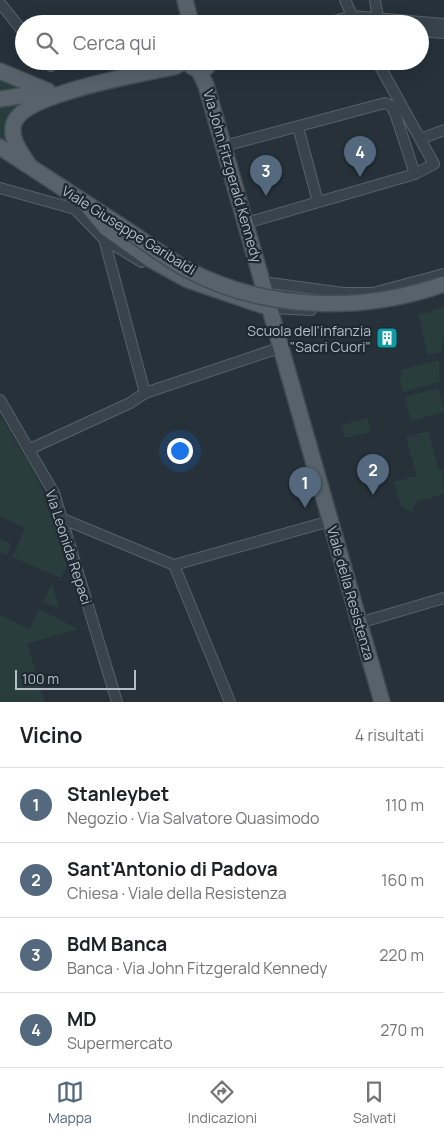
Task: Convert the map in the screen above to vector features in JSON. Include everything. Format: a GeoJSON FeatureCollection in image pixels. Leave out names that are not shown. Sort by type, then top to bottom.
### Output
{"type":"FeatureCollection","features":[{"type":"Feature","properties":{"kind":"main road"},"geometry":{"type":"LineString","coordinates":[[185,0],[189,15]]}},
{"type":"Feature","properties":{"kind":"main road"},"geometry":{"type":"LineString","coordinates":[[33,168],[13,134],[16,118],[28,107],[70,91],[169,70]]}},
{"type":"Feature","properties":{"kind":"main road","name":"Via John Fitzgerald Kennedy"},"geometry":{"type":"LineString","coordinates":[[200,70],[205,79],[263,282]]}},
{"type":"Feature","properties":{"kind":"main road"},"geometry":{"type":"LineString","coordinates":[[0,71],[48,92]]}},
{"type":"Feature","properties":{"kind":"main road"},"geometry":{"type":"LineString","coordinates":[[0,99],[48,92],[70,91]]}},
{"type":"Feature","properties":{"kind":"main road","name":"Viale Giuseppe Garibaldi"},"geometry":{"type":"LineString","coordinates":[[0,147],[188,270],[254,294],[322,304],[367,302],[406,295],[444,284]]}},
{"type":"Feature","properties":{"kind":"main road"},"geometry":{"type":"LineString","coordinates":[[0,158],[33,168]]}},
{"type":"Feature","properties":{"kind":"main road"},"geometry":{"type":"LineString","coordinates":[[85,203],[106,228],[148,258],[188,280],[270,308]]}},
{"type":"Feature","properties":{"kind":"main road","name":"Viale della Resistenza"},"geometry":{"type":"LineString","coordinates":[[263,282],[382,702]]}},
{"type":"Feature","properties":{"kind":"street"},"geometry":{"type":"LineString","coordinates":[[345,0],[352,15]]}},
{"type":"Feature","properties":{"kind":"street"},"geometry":{"type":"LineString","coordinates":[[375,0],[378,15]]}},
{"type":"Feature","properties":{"kind":"street"},"geometry":{"type":"LineString","coordinates":[[0,3],[15,22]]}},
{"type":"Feature","properties":{"kind":"street"},"geometry":{"type":"LineString","coordinates":[[429,23],[444,24]]}},
{"type":"Feature","properties":{"kind":"street"},"geometry":{"type":"LineString","coordinates":[[429,32],[444,34]]}},
{"type":"Feature","properties":{"kind":"street"},"geometry":{"type":"LineString","coordinates":[[246,223],[416,174],[434,164],[382,70]]}},
{"type":"Feature","properties":{"kind":"street"},"geometry":{"type":"LineString","coordinates":[[224,146],[385,103],[391,106],[395,113],[416,174]]}},
{"type":"Feature","properties":{"kind":"street"},"geometry":{"type":"LineString","coordinates":[[298,127],[318,202]]}},
{"type":"Feature","properties":{"kind":"street"},"geometry":{"type":"LineString","coordinates":[[420,139],[444,130]]}},
{"type":"Feature","properties":{"kind":"street"},"geometry":{"type":"LineString","coordinates":[[0,188],[75,209],[104,239],[150,266],[188,280]]}},
{"type":"Feature","properties":{"kind":"street"},"geometry":{"type":"LineString","coordinates":[[104,239],[145,393]]}},
{"type":"Feature","properties":{"kind":"street"},"geometry":{"type":"LineString","coordinates":[[263,282],[343,293],[373,293],[444,274]]}},
{"type":"Feature","properties":{"kind":"street"},"geometry":{"type":"LineString","coordinates":[[270,308],[322,310],[359,308],[404,300],[444,288]]}},
{"type":"Feature","properties":{"kind":"street"},"geometry":{"type":"LineString","coordinates":[[30,449],[130,403],[145,393],[282,348]]}},
{"type":"Feature","properties":{"kind":"street","name":"Via Leonida Repaci"},"geometry":{"type":"LineString","coordinates":[[0,400],[54,493],[110,684],[117,702]]}},
{"type":"Feature","properties":{"kind":"street"},"geometry":{"type":"LineString","coordinates":[[63,519],[174,565],[330,521]]}},
{"type":"Feature","properties":{"kind":"street"},"geometry":{"type":"LineString","coordinates":[[174,565],[230,702]]}},
{"type":"Feature","properties":{"kind":"street"},"geometry":{"type":"LineString","coordinates":[[359,623],[444,598]]}},
{"type":"Feature","properties":{"kind":"green space"},"geometry":{"type":"Polygon","coordinates":[[[0,75],[27,87],[0,96],[0,75]]]}},
{"type":"Feature","properties":{"kind":"green space"},"geometry":{"type":"Polygon","coordinates":[[[26,101],[12,147],[0,140],[0,104],[26,101]]]}},
{"type":"Feature","properties":{"kind":"green space"},"geometry":{"type":"Polygon","coordinates":[[[444,306],[444,336],[441,352],[428,355],[418,314],[427,313],[444,306]]]}},
{"type":"Feature","properties":{"kind":"green space"},"geometry":{"type":"Polygon","coordinates":[[[439,360],[440,382],[403,392],[400,379],[401,370],[439,360]]]}},
{"type":"Feature","properties":{"kind":"green space"},"geometry":{"type":"Polygon","coordinates":[[[438,388],[444,412],[411,421],[405,397],[438,388]]]}},
{"type":"Feature","properties":{"kind":"green space"},"geometry":{"type":"Polygon","coordinates":[[[0,415],[39,481],[48,502],[67,566],[61,578],[12,557],[25,528],[0,516],[0,415]]]}},
{"type":"Feature","properties":{"kind":"green space"},"geometry":{"type":"Polygon","coordinates":[[[367,418],[371,432],[345,438],[342,425],[367,418]]]}},
{"type":"Feature","properties":{"kind":"green space"},"geometry":{"type":"Polygon","coordinates":[[[428,431],[439,470],[442,470],[444,494],[415,502],[412,512],[401,506],[394,482],[417,476],[406,437],[428,431]]]}},
{"type":"Feature","properties":{"kind":"green space"},"geometry":{"type":"Polygon","coordinates":[[[0,539],[11,544],[7,555],[0,552],[0,539]]]}},
{"type":"Feature","properties":{"kind":"green space"},"geometry":{"type":"Polygon","coordinates":[[[52,584],[59,608],[43,602],[52,584]]]}},
{"type":"Feature","properties":{"kind":"green space"},"geometry":{"type":"Polygon","coordinates":[[[39,609],[78,629],[27,644],[45,702],[0,702],[0,615],[29,629],[39,609]]]}},
{"type":"Feature","properties":{"kind":"place","name":"MD"},"geometry":{"type":"Point","coordinates":[360,177]}},
{"type":"Feature","properties":{"kind":"place","name":"BdM Banca"},"geometry":{"type":"Point","coordinates":[266,196]}},
{"type":"Feature","properties":{"kind":"place","name":"Scuola dell'infanzia \"Sacri Cuori\""},"geometry":{"type":"Point","coordinates":[387,338]}},
{"type":"Feature","properties":{"kind":"place","name":"Sant'Antonio di Padova"},"geometry":{"type":"Point","coordinates":[373,495]}},
{"type":"Feature","properties":{"kind":"place","name":"Stanleybet"},"geometry":{"type":"Point","coordinates":[305,508]}}]}
